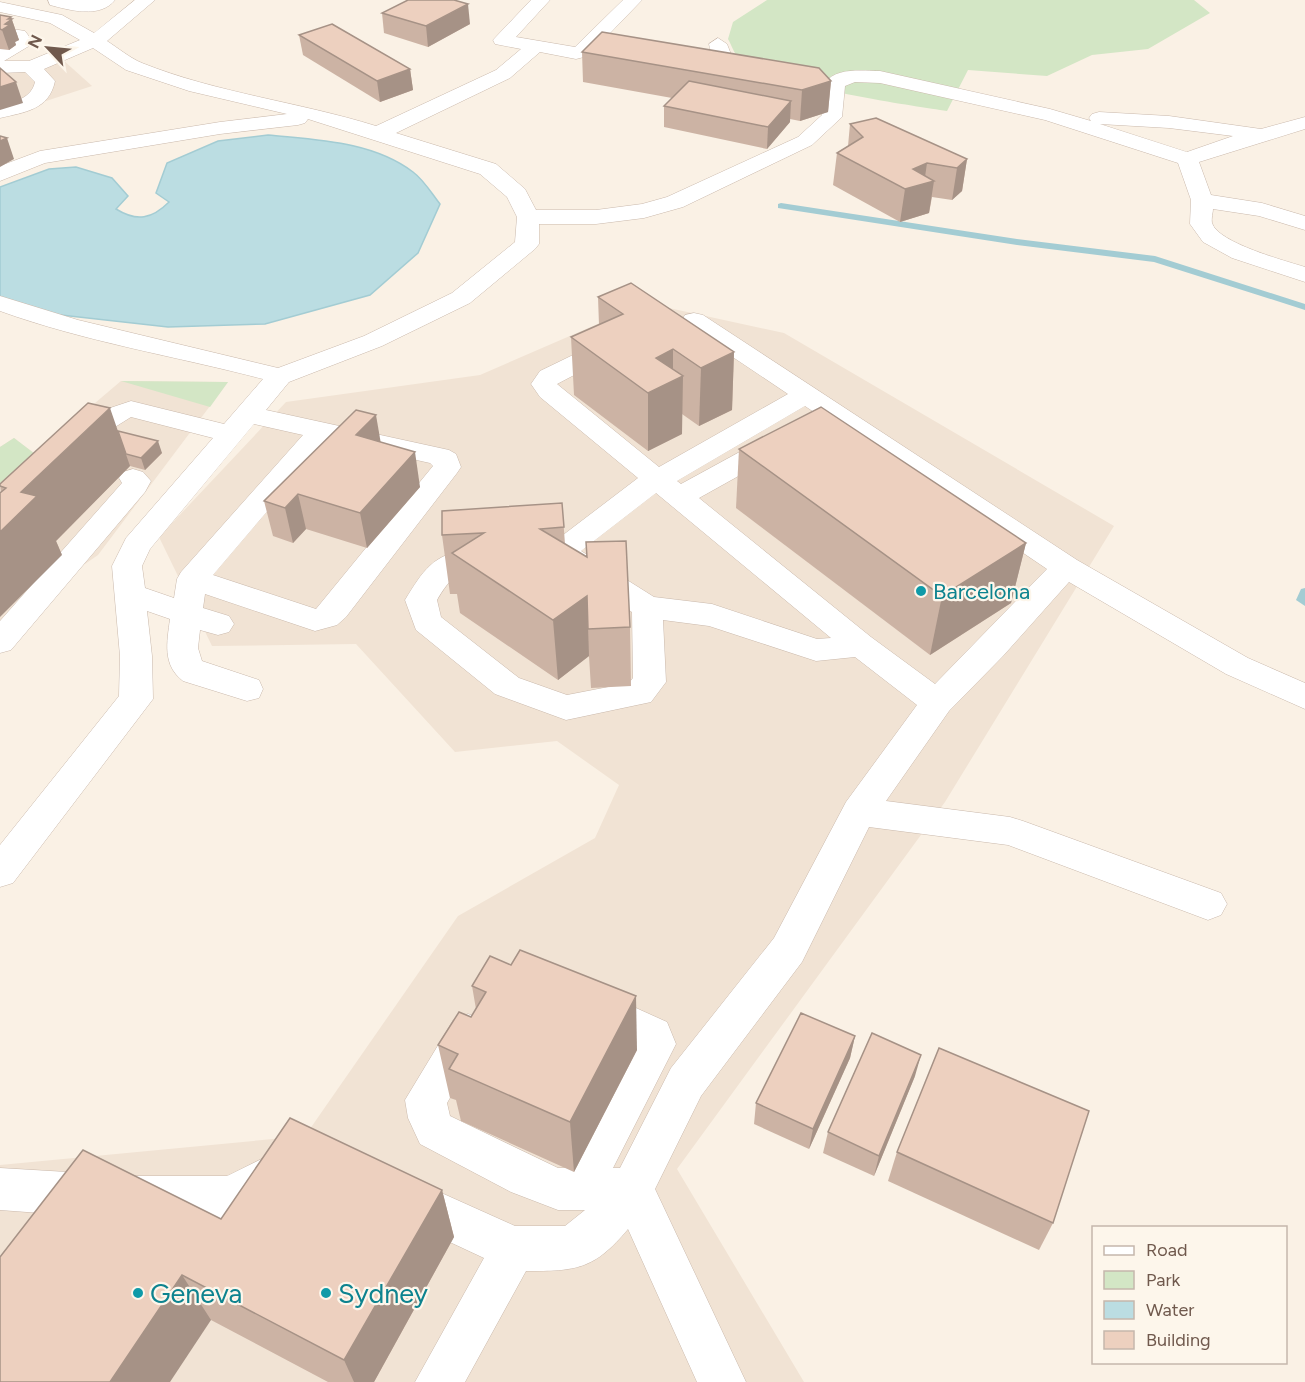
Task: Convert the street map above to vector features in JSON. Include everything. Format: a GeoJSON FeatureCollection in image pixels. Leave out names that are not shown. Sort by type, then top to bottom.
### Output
{"type":"FeatureCollection","features":[{"type":"Feature","properties":{"kind":"street"},"geometry":{"type":"LineString","coordinates":[[0,24],[57,0],[90,7],[106,0]]}},
{"type":"Feature","properties":{"kind":"street"},"geometry":{"type":"LineString","coordinates":[[31,67],[95,41],[146,0]]}},
{"type":"Feature","properties":{"kind":"street"},"geometry":{"type":"LineString","coordinates":[[541,0],[502,37],[507,42],[568,54],[581,51],[633,0]]}},
{"type":"Feature","properties":{"kind":"street"},"geometry":{"type":"LineString","coordinates":[[0,7],[56,20],[95,41],[133,66],[196,87],[326,117],[488,169],[517,195],[528,217],[527,244],[461,298],[373,341],[280,376],[142,540],[127,566],[136,656],[136,699],[0,872]]}},
{"type":"Feature","properties":{"kind":"street"},"geometry":{"type":"LineString","coordinates":[[0,33],[18,35],[25,43],[0,56]]}},
{"type":"Feature","properties":{"kind":"street"},"geometry":{"type":"LineString","coordinates":[[718,44],[720,58],[731,71],[765,82]]}},
{"type":"Feature","properties":{"kind":"street"},"geometry":{"type":"LineString","coordinates":[[378,133],[503,74],[535,47]]}},
{"type":"Feature","properties":{"kind":"street"},"geometry":{"type":"LineString","coordinates":[[0,67],[19,64],[31,67],[45,81],[42,94],[30,103],[0,112]]}},
{"type":"Feature","properties":{"kind":"street"},"geometry":{"type":"LineString","coordinates":[[528,217],[596,217],[644,211],[675,202],[805,141],[832,117],[835,83],[840,78],[866,75],[1050,115],[1187,159],[1305,123]]}},
{"type":"Feature","properties":{"kind":"street"},"geometry":{"type":"LineString","coordinates":[[810,93],[832,99]]}},
{"type":"Feature","properties":{"kind":"street"},"geometry":{"type":"LineString","coordinates":[[1050,115],[1169,122],[1264,134]]}},
{"type":"Feature","properties":{"kind":"street"},"geometry":{"type":"LineString","coordinates":[[0,174],[40,157],[220,128],[326,117]]}},
{"type":"Feature","properties":{"kind":"street"},"geometry":{"type":"LineString","coordinates":[[1187,159],[1202,200],[1201,224],[1211,237],[1240,252],[1305,275]]}},
{"type":"Feature","properties":{"kind":"street"},"geometry":{"type":"LineString","coordinates":[[1202,200],[1262,210],[1305,223]]}},
{"type":"Feature","properties":{"kind":"street"},"geometry":{"type":"LineString","coordinates":[[4,309],[280,376]]}},
{"type":"Feature","properties":{"kind":"street"},"geometry":{"type":"LineString","coordinates":[[694,320],[1066,567],[1237,666],[1305,697]]}},
{"type":"Feature","properties":{"kind":"street"},"geometry":{"type":"LineString","coordinates":[[628,337],[549,376],[544,384],[549,391],[860,645],[936,702]]}},
{"type":"Feature","properties":{"kind":"street"},"geometry":{"type":"LineString","coordinates":[[669,488],[807,394]]}},
{"type":"Feature","properties":{"kind":"street"},"geometry":{"type":"LineString","coordinates":[[79,458],[103,420],[116,411],[131,409],[238,424],[322,430],[439,456],[446,460],[447,467],[327,617],[315,620],[192,579]]}},
{"type":"Feature","properties":{"kind":"street"},"geometry":{"type":"LineString","coordinates":[[246,689],[195,673],[187,668],[182,648],[192,579],[322,430]]}},
{"type":"Feature","properties":{"kind":"street"},"geometry":{"type":"LineString","coordinates":[[647,607],[650,682],[639,693],[566,708],[507,686],[427,622],[422,600],[438,571],[456,560],[538,554],[641,489],[669,488],[792,434]]}},
{"type":"Feature","properties":{"kind":"street"},"geometry":{"type":"LineString","coordinates":[[0,642],[135,486],[137,481],[133,478]]}},
{"type":"Feature","properties":{"kind":"street"},"geometry":{"type":"LineString","coordinates":[[100,529],[142,540]]}},
{"type":"Feature","properties":{"kind":"street"},"geometry":{"type":"LineString","coordinates":[[538,554],[647,607],[712,615],[816,650],[860,645]]}},
{"type":"Feature","properties":{"kind":"street"},"geometry":{"type":"LineString","coordinates":[[380,1186],[514,1249],[572,1248],[602,1225],[632,1189],[681,1092],[788,950],[859,812],[936,702],[993,648],[1066,567]]}},
{"type":"Feature","properties":{"kind":"street"},"geometry":{"type":"LineString","coordinates":[[130,594],[218,624]]}},
{"type":"Feature","properties":{"kind":"street"},"geometry":{"type":"LineString","coordinates":[[859,812],[1010,831],[1208,904]]}},
{"type":"Feature","properties":{"kind":"street"},"geometry":{"type":"LineString","coordinates":[[563,991],[653,1035],[656,1044],[579,1189]]}},
{"type":"Feature","properties":{"kind":"street"},"geometry":{"type":"LineString","coordinates":[[486,1004],[426,1100],[435,1130],[526,1177],[558,1189],[632,1189]]}},
{"type":"Feature","properties":{"kind":"street"},"geometry":{"type":"LineString","coordinates":[[650,1059],[681,1092]]}},
{"type":"Feature","properties":{"kind":"street"},"geometry":{"type":"LineString","coordinates":[[0,1189],[105,1194],[134,1198],[230,1197],[308,1160]]}},
{"type":"Feature","properties":{"kind":"street"},"geometry":{"type":"LineString","coordinates":[[632,1189],[722,1382]]}},
{"type":"Feature","properties":{"kind":"street"},"geometry":{"type":"LineString","coordinates":[[77,1232],[105,1194]]}},
{"type":"Feature","properties":{"kind":"street"},"geometry":{"type":"LineString","coordinates":[[439,1382],[514,1249]]}},
{"type":"Feature","properties":{"kind":"shaded area"},"geometry":{"type":"Polygon","coordinates":[[[63,60],[92,86],[0,116],[0,71],[63,60]]]}},
{"type":"Feature","properties":{"kind":"shaded area"},"geometry":{"type":"Polygon","coordinates":[[[646,303],[784,333],[1114,526],[945,802],[677,1169],[804,1382],[0,1382],[0,1165],[305,1136],[458,916],[595,838],[619,785],[557,741],[455,752],[356,644],[212,646],[159,537],[286,402],[480,375],[646,303]]]}},
{"type":"Feature","properties":{"kind":"shaded area"},"geometry":{"type":"Polygon","coordinates":[[[121,381],[228,382],[98,555],[0,623],[0,447],[14,438],[35,454],[121,381]]]}},
{"type":"Feature","properties":{"kind":"green space"},"geometry":{"type":"Polygon","coordinates":[[[767,0],[1194,0],[1210,13],[1148,49],[1092,55],[1047,76],[968,70],[947,111],[835,92],[773,76],[751,66],[737,56],[728,39],[733,22],[767,0]]]}},
{"type":"Feature","properties":{"kind":"green space"},"geometry":{"type":"Polygon","coordinates":[[[121,381],[228,382],[210,407],[121,381]]]}},
{"type":"Feature","properties":{"kind":"green space"},"geometry":{"type":"Polygon","coordinates":[[[14,438],[35,454],[0,483],[0,447],[14,438]]]}},
{"type":"Feature","properties":{"kind":"water"},"geometry":{"type":"Polygon","coordinates":[[[268,135],[362,148],[397,162],[417,175],[440,204],[418,253],[370,295],[265,324],[168,327],[43,313],[0,298],[0,187],[49,169],[76,167],[112,178],[128,196],[116,209],[131,216],[144,217],[163,208],[169,202],[156,193],[167,163],[218,141],[268,135]]]}},
{"type":"Feature","properties":{"kind":"building"},"geometry":{"type":"Polygon","coordinates":[[[408,0],[454,0],[468,4],[426,26],[382,13],[408,0]]]}},
{"type":"Feature","properties":{"kind":"building"},"geometry":{"type":"Polygon","coordinates":[[[0,15],[12,19],[5,24],[10,25],[2,30],[0,29],[0,15]]]}},
{"type":"Feature","properties":{"kind":"building"},"geometry":{"type":"Polygon","coordinates":[[[332,24],[410,69],[377,81],[299,35],[332,24]]]}},
{"type":"Feature","properties":{"kind":"building"},"geometry":{"type":"Polygon","coordinates":[[[602,32],[819,68],[831,81],[802,90],[582,52],[602,32]]]}},
{"type":"Feature","properties":{"kind":"building"},"geometry":{"type":"Polygon","coordinates":[[[0,68],[16,82],[0,87],[0,68]]]}},
{"type":"Feature","properties":{"kind":"building"},"geometry":{"type":"Polygon","coordinates":[[[689,81],[791,101],[768,127],[664,106],[689,81]]]}},
{"type":"Feature","properties":{"kind":"building"},"geometry":{"type":"Polygon","coordinates":[[[876,118],[967,159],[957,168],[927,163],[913,169],[934,181],[905,189],[837,153],[863,137],[850,124],[876,118]]]}},
{"type":"Feature","properties":{"kind":"building"},"geometry":{"type":"Polygon","coordinates":[[[631,283],[734,352],[701,368],[673,349],[656,358],[683,376],[648,393],[571,337],[623,314],[598,297],[631,283]]]}},
{"type":"Feature","properties":{"kind":"building"},"geometry":{"type":"Polygon","coordinates":[[[88,403],[110,408],[21,492],[37,496],[0,532],[0,493],[6,488],[0,484],[88,403]]]}},
{"type":"Feature","properties":{"kind":"building"},"geometry":{"type":"Polygon","coordinates":[[[821,407],[1026,543],[942,596],[739,449],[821,407]]]}},
{"type":"Feature","properties":{"kind":"building"},"geometry":{"type":"Polygon","coordinates":[[[356,410],[376,415],[356,435],[415,452],[360,513],[298,494],[285,508],[264,501],[356,410]]]}},
{"type":"Feature","properties":{"kind":"building"},"geometry":{"type":"Polygon","coordinates":[[[118,431],[158,441],[141,458],[126,454],[118,431]]]}},
{"type":"Feature","properties":{"kind":"building"},"geometry":{"type":"Polygon","coordinates":[[[562,503],[564,527],[540,529],[587,557],[586,542],[626,541],[630,627],[588,629],[587,596],[553,620],[452,553],[484,533],[442,535],[442,511],[562,503]]]}},
{"type":"Feature","properties":{"kind":"building"},"geometry":{"type":"Polygon","coordinates":[[[520,950],[636,996],[570,1122],[449,1069],[458,1054],[438,1045],[459,1012],[471,1017],[486,992],[472,986],[490,956],[511,965],[520,950]]]}},
{"type":"Feature","properties":{"kind":"building"},"geometry":{"type":"Polygon","coordinates":[[[801,1013],[855,1036],[813,1129],[756,1103],[801,1013]]]}},
{"type":"Feature","properties":{"kind":"building"},"geometry":{"type":"Polygon","coordinates":[[[872,1033],[921,1055],[879,1156],[828,1132],[872,1033]]]}},
{"type":"Feature","properties":{"kind":"building"},"geometry":{"type":"Polygon","coordinates":[[[939,1048],[1089,1111],[1053,1223],[897,1152],[939,1048]]]}},
{"type":"Feature","properties":{"kind":"building"},"geometry":{"type":"Polygon","coordinates":[[[290,1118],[442,1190],[344,1360],[182,1275],[110,1382],[0,1382],[0,1257],[83,1150],[221,1219],[290,1118]]]}},
{"type":"Feature","properties":{"kind":"waterway"},"geometry":{"type":"LineString","coordinates":[[781,206],[1017,242],[1155,259],[1305,307]]}},
{"type":"Feature","properties":{"kind":"waterway"},"geometry":{"type":"LineString","coordinates":[[1305,592],[1302,600],[1305,602]]}},
{"type":"Feature","properties":{"kind":"place","name":"Barcelona"},"geometry":{"type":"Point","coordinates":[921,591]}},
{"type":"Feature","properties":{"kind":"place","name":"Geneva"},"geometry":{"type":"Point","coordinates":[138,1293]}},
{"type":"Feature","properties":{"kind":"place","name":"Sydney"},"geometry":{"type":"Point","coordinates":[326,1293]}}]}
